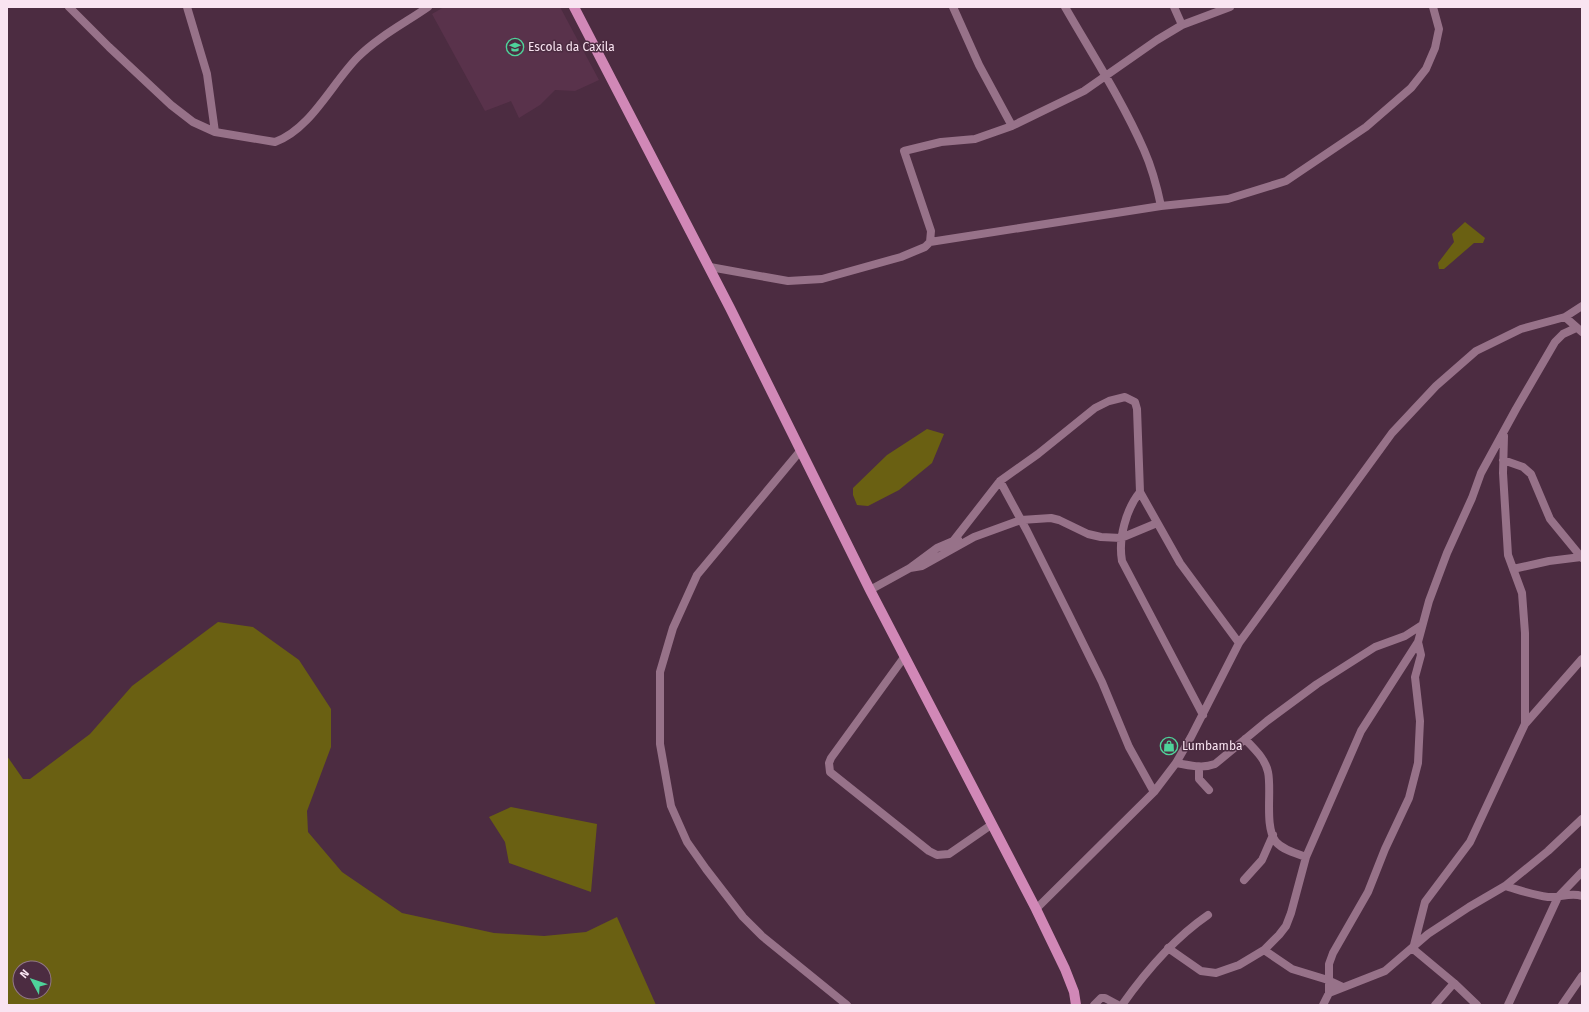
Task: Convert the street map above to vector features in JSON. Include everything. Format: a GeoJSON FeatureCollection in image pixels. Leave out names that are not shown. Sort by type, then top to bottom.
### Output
{"type":"FeatureCollection","features":[{"type":"Feature","properties":{"kind":"main road"},"geometry":{"type":"LineString","coordinates":[[574,7],[710,267],[870,590],[1036,909],[1065,969],[1074,992],[1076,1005]]}},
{"type":"Feature","properties":{"kind":"street"},"geometry":{"type":"LineString","coordinates":[[69,7],[171,105],[193,122],[215,132],[268,142],[275,142],[285,139],[312,114],[358,57],[428,7]]}},
{"type":"Feature","properties":{"kind":"street"},"geometry":{"type":"LineString","coordinates":[[187,7],[207,74],[215,132]]}},
{"type":"Feature","properties":{"kind":"street"},"geometry":{"type":"LineString","coordinates":[[953,7],[979,65],[1012,126]]}},
{"type":"Feature","properties":{"kind":"street"},"geometry":{"type":"LineString","coordinates":[[1066,7],[1144,150],[1154,175],[1161,206]]}},
{"type":"Feature","properties":{"kind":"street"},"geometry":{"type":"LineString","coordinates":[[1174,7],[1182,25]]}},
{"type":"Feature","properties":{"kind":"street"},"geometry":{"type":"LineString","coordinates":[[930,242],[931,231],[904,151],[941,142],[975,139],[1012,126],[1084,91],[1157,40],[1182,25],[1230,7]]}},
{"type":"Feature","properties":{"kind":"street"},"geometry":{"type":"LineString","coordinates":[[710,267],[788,281],[822,279],[901,257],[925,247],[930,242],[1161,206],[1228,199],[1286,181],[1366,127],[1411,88],[1426,69],[1435,48],[1439,29],[1433,7]]}},
{"type":"Feature","properties":{"kind":"street"},"geometry":{"type":"LineString","coordinates":[[1036,909],[1154,792],[1176,764],[1203,715],[1239,643],[1392,433],[1436,386],[1476,351],[1521,329],[1565,317],[1582,306]]}},
{"type":"Feature","properties":{"kind":"street"},"geometry":{"type":"LineString","coordinates":[[1565,317],[1579,330]]}},
{"type":"Feature","properties":{"kind":"street"},"geometry":{"type":"LineString","coordinates":[[1168,948],[1192,966],[1207,973],[1216,973],[1239,965],[1264,950],[1286,926],[1295,902],[1306,858],[1366,721],[1418,642],[1422,625],[1447,553],[1472,498],[1481,473],[1555,342],[1563,334],[1579,330]]}},
{"type":"Feature","properties":{"kind":"street"},"geometry":{"type":"LineString","coordinates":[[954,540],[1000,481],[1038,454],[1095,408],[1109,401],[1126,396],[1135,402],[1137,409],[1140,492],[1180,563],[1239,643]]}},
{"type":"Feature","properties":{"kind":"street"},"geometry":{"type":"LineString","coordinates":[[1504,433],[1503,460],[1508,554],[1522,593],[1525,633],[1525,724]]}},
{"type":"Feature","properties":{"kind":"street"},"geometry":{"type":"LineString","coordinates":[[801,450],[697,575],[673,628],[660,672],[660,744],[665,779],[673,812],[687,842],[706,869],[744,917],[762,936],[847,1005]]}},
{"type":"Feature","properties":{"kind":"street"},"geometry":{"type":"LineString","coordinates":[[1503,460],[1523,467],[1531,474],[1550,519],[1582,557]]}},
{"type":"Feature","properties":{"kind":"street"},"geometry":{"type":"LineString","coordinates":[[1000,481],[1102,682],[1129,747],[1154,792]]}},
{"type":"Feature","properties":{"kind":"street"},"geometry":{"type":"LineString","coordinates":[[1140,492],[1132,503],[1121,538],[1122,561],[1203,715]]}},
{"type":"Feature","properties":{"kind":"street"},"geometry":{"type":"LineString","coordinates":[[910,568],[929,563],[974,537],[1021,520],[1051,518],[1101,538],[1121,538],[1157,523]]}},
{"type":"Feature","properties":{"kind":"street"},"geometry":{"type":"LineString","coordinates":[[870,590],[910,568],[937,548],[954,540],[974,537]]}},
{"type":"Feature","properties":{"kind":"street"},"geometry":{"type":"LineString","coordinates":[[1513,570],[1549,561],[1582,557]]}},
{"type":"Feature","properties":{"kind":"street"},"geometry":{"type":"LineString","coordinates":[[1176,764],[1208,767],[1215,764],[1317,684],[1375,647],[1405,636],[1422,625]]}},
{"type":"Feature","properties":{"kind":"street"},"geometry":{"type":"LineString","coordinates":[[1323,1005],[1329,994],[1329,964],[1333,953],[1368,892],[1385,849],[1409,798],[1418,763],[1420,721],[1414,683],[1420,655],[1418,642]]}},
{"type":"Feature","properties":{"kind":"street"},"geometry":{"type":"LineString","coordinates":[[905,656],[831,758],[829,768],[830,772],[929,851],[937,855],[949,854],[991,825]]}},
{"type":"Feature","properties":{"kind":"street"},"geometry":{"type":"LineString","coordinates":[[1413,946],[1425,902],[1470,842],[1525,724],[1582,659]]}},
{"type":"Feature","properties":{"kind":"street"},"geometry":{"type":"LineString","coordinates":[[1245,739],[1262,758],[1268,772],[1268,810],[1273,835],[1276,842],[1285,849],[1306,858]]}},
{"type":"Feature","properties":{"kind":"street"},"geometry":{"type":"LineString","coordinates":[[1199,767],[1199,779],[1209,790]]}},
{"type":"Feature","properties":{"kind":"street"},"geometry":{"type":"LineString","coordinates":[[1329,994],[1385,971],[1413,946],[1469,907],[1505,886],[1548,851],[1582,819]]}},
{"type":"Feature","properties":{"kind":"street"},"geometry":{"type":"LineString","coordinates":[[1244,880],[1262,860],[1273,835]]}},
{"type":"Feature","properties":{"kind":"street"},"geometry":{"type":"LineString","coordinates":[[1508,1005],[1558,897],[1582,872]]}},
{"type":"Feature","properties":{"kind":"street"},"geometry":{"type":"LineString","coordinates":[[1505,886],[1536,895],[1558,897],[1572,894],[1582,896]]}},
{"type":"Feature","properties":{"kind":"street"},"geometry":{"type":"LineString","coordinates":[[1122,1005],[1137,984],[1168,948],[1190,928],[1208,915]]}},
{"type":"Feature","properties":{"kind":"street"},"geometry":{"type":"LineString","coordinates":[[1413,946],[1477,1005]]}},
{"type":"Feature","properties":{"kind":"street"},"geometry":{"type":"LineString","coordinates":[[1264,950],[1292,969],[1328,980],[1343,987]]}},
{"type":"Feature","properties":{"kind":"street"},"geometry":{"type":"LineString","coordinates":[[1562,1005],[1582,976]]}},
{"type":"Feature","properties":{"kind":"street"},"geometry":{"type":"LineString","coordinates":[[1435,1005],[1454,983]]}},
{"type":"Feature","properties":{"kind":"street"},"geometry":{"type":"LineString","coordinates":[[1094,1005],[1101,998],[1105,998],[1118,1005]]}},
{"type":"Feature","properties":{"kind":"shaded area","name":"Escola da Caxila"},"geometry":{"type":"Polygon","coordinates":[[[444,7],[560,7],[599,80],[575,91],[555,90],[540,105],[519,118],[511,101],[485,111],[432,14],[444,7]]]}},
{"type":"Feature","properties":{"kind":"shaded area"},"geometry":{"type":"Polygon","coordinates":[[[1465,222],[1485,238],[1483,243],[1474,243],[1444,269],[1439,269],[1438,263],[1454,242],[1452,234],[1465,222]]]}},
{"type":"Feature","properties":{"kind":"shaded area"},"geometry":{"type":"Polygon","coordinates":[[[927,429],[944,434],[932,463],[899,490],[868,506],[857,505],[853,495],[853,488],[887,455],[927,429]]]}},
{"type":"Feature","properties":{"kind":"shaded area"},"geometry":{"type":"Polygon","coordinates":[[[218,622],[253,627],[299,660],[331,709],[331,747],[307,811],[308,832],[342,872],[402,913],[494,933],[544,936],[586,932],[617,917],[656,1005],[7,1005],[7,756],[23,779],[30,779],[90,734],[132,686],[218,622]]]}},
{"type":"Feature","properties":{"kind":"shaded area"},"geometry":{"type":"Polygon","coordinates":[[[511,807],[597,824],[591,892],[509,863],[505,842],[489,817],[511,807]]]}},
{"type":"Feature","properties":{"kind":"place","name":"Escola da Caxila"},"geometry":{"type":"Point","coordinates":[515,47]}},
{"type":"Feature","properties":{"kind":"place","name":"Lumbamba"},"geometry":{"type":"Point","coordinates":[1169,746]}}]}
